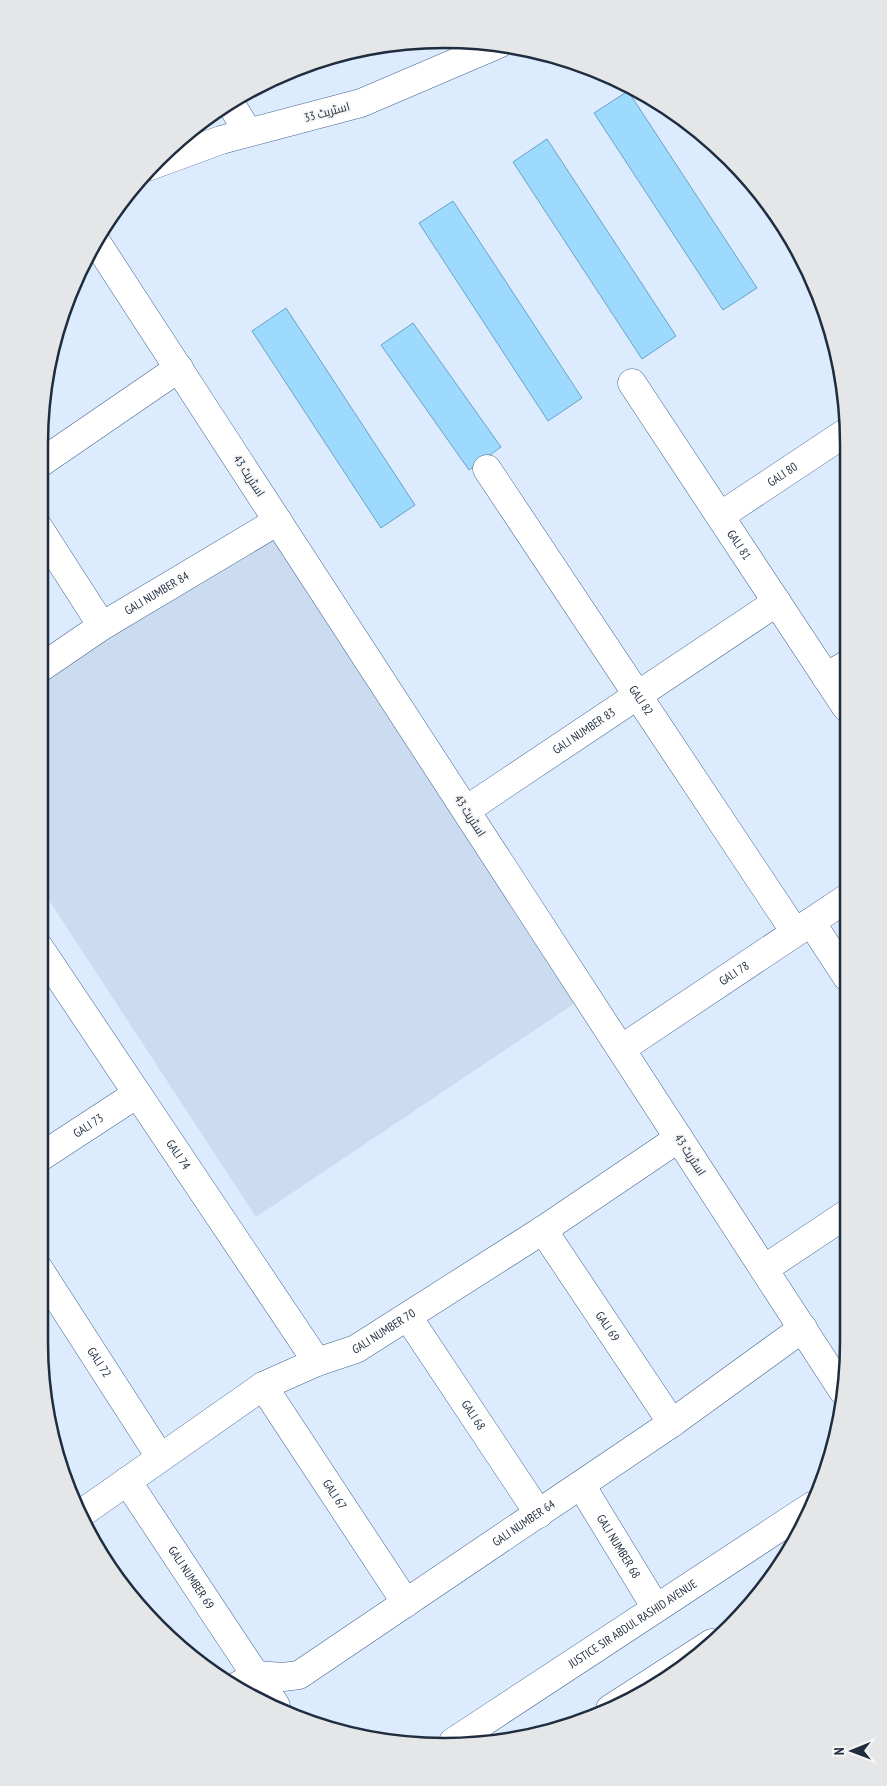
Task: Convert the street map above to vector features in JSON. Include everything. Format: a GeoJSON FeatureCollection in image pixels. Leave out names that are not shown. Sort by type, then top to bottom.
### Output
{"type":"FeatureCollection","features":[{"type":"Feature","properties":{"kind":"street","name":"اسٹریٹ 33"},"geometry":{"type":"LineString","coordinates":[[166,160],[248,132],[361,103],[485,50]]}},
{"type":"Feature","properties":{"kind":"street"},"geometry":{"type":"LineString","coordinates":[[233,108],[248,132]]}},
{"type":"Feature","properties":{"kind":"street","name":"اسٹریٹ 43"},"geometry":{"type":"LineString","coordinates":[[100,247],[837,1381]]}},
{"type":"Feature","properties":{"kind":"street"},"geometry":{"type":"LineString","coordinates":[[48,458],[179,368]]}},
{"type":"Feature","properties":{"kind":"street","name":"GALI 81"},"geometry":{"type":"LineString","coordinates":[[632,383],[777,602],[836,671],[840,685]]}},
{"type":"Feature","properties":{"kind":"street","name":"GALI 80"},"geometry":{"type":"LineString","coordinates":[[720,516],[840,437]]}},
{"type":"Feature","properties":{"kind":"street","name":"GALI 82"},"geometry":{"type":"LineString","coordinates":[[487,468],[637,695],[803,927],[840,969]]}},
{"type":"Feature","properties":{"kind":"street","name":"GALI NUMBER 84"},"geometry":{"type":"LineString","coordinates":[[48,663],[102,626],[278,521]]}},
{"type":"Feature","properties":{"kind":"street"},"geometry":{"type":"LineString","coordinates":[[48,542],[102,626]]}},
{"type":"Feature","properties":{"kind":"street","name":"GALI NUMBER 83"},"geometry":{"type":"LineString","coordinates":[[466,810],[777,602]]}},
{"type":"Feature","properties":{"kind":"street","name":"GALI 78"},"geometry":{"type":"LineString","coordinates":[[621,1049],[840,903]]}},
{"type":"Feature","properties":{"kind":"street","name":"GALI 74"},"geometry":{"type":"LineString","coordinates":[[48,960],[317,1362]]}},
{"type":"Feature","properties":{"kind":"street","name":"GALI 73"},"geometry":{"type":"LineString","coordinates":[[48,1152],[137,1094]]}},
{"type":"Feature","properties":{"kind":"street","name":"GALI NUMBER 70"},"geometry":{"type":"LineString","coordinates":[[85,1510],[263,1386],[317,1362],[356,1349],[543,1230],[679,1138]]}},
{"type":"Feature","properties":{"kind":"street"},"geometry":{"type":"LineString","coordinates":[[764,1269],[840,1218]]}},
{"type":"Feature","properties":{"kind":"street","name":"GALI 69"},"geometry":{"type":"LineString","coordinates":[[543,1230],[672,1423]]}},
{"type":"Feature","properties":{"kind":"street","name":"GALI 72"},"geometry":{"type":"LineString","coordinates":[[48,1283],[160,1457]]}},
{"type":"Feature","properties":{"kind":"street","name":"GALI 68"},"geometry":{"type":"LineString","coordinates":[[408,1317],[538,1514]]}},
{"type":"Feature","properties":{"kind":"street","name":"GALI NUMBER 64"},"geometry":{"type":"LineString","coordinates":[[245,1682],[299,1675],[582,1485],[672,1423],[803,1328]]}},
{"type":"Feature","properties":{"kind":"street","name":"GALI 67"},"geometry":{"type":"LineString","coordinates":[[263,1386],[406,1603]]}},
{"type":"Feature","properties":{"kind":"street","name":"GALI NUMBER 69"},"geometry":{"type":"LineString","coordinates":[[127,1481],[245,1682],[259,1693]]}},
{"type":"Feature","properties":{"kind":"street","name":"GALI NUMBER 68"},"geometry":{"type":"LineString","coordinates":[[582,1485],[656,1608]]}},
{"type":"Feature","properties":{"kind":"street","name":"JUSTICE SIR ABDUL RASHID AVENUE"},"geometry":{"type":"LineString","coordinates":[[459,1738],[801,1513]]}},
{"type":"Feature","properties":{"kind":"shaded area"},"geometry":{"type":"Polygon","coordinates":[[[283,512],[584,997],[256,1217],[48,899],[48,676],[283,512]]]}},
{"type":"Feature","properties":{"kind":"building"},"geometry":{"type":"Polygon","coordinates":[[[626,92],[630,94],[757,288],[723,310],[594,113],[626,92]]]}},
{"type":"Feature","properties":{"kind":"building"},"geometry":{"type":"Polygon","coordinates":[[[547,139],[676,336],[642,359],[513,162],[547,139]]]}},
{"type":"Feature","properties":{"kind":"building"},"geometry":{"type":"Polygon","coordinates":[[[453,201],[582,398],[548,421],[419,223],[453,201]]]}},
{"type":"Feature","properties":{"kind":"building"},"geometry":{"type":"Polygon","coordinates":[[[286,308],[415,505],[381,528],[252,331],[286,308]]]}},
{"type":"Feature","properties":{"kind":"building"},"geometry":{"type":"Polygon","coordinates":[[[413,323],[501,447],[469,470],[381,345],[413,323]]]}}]}
